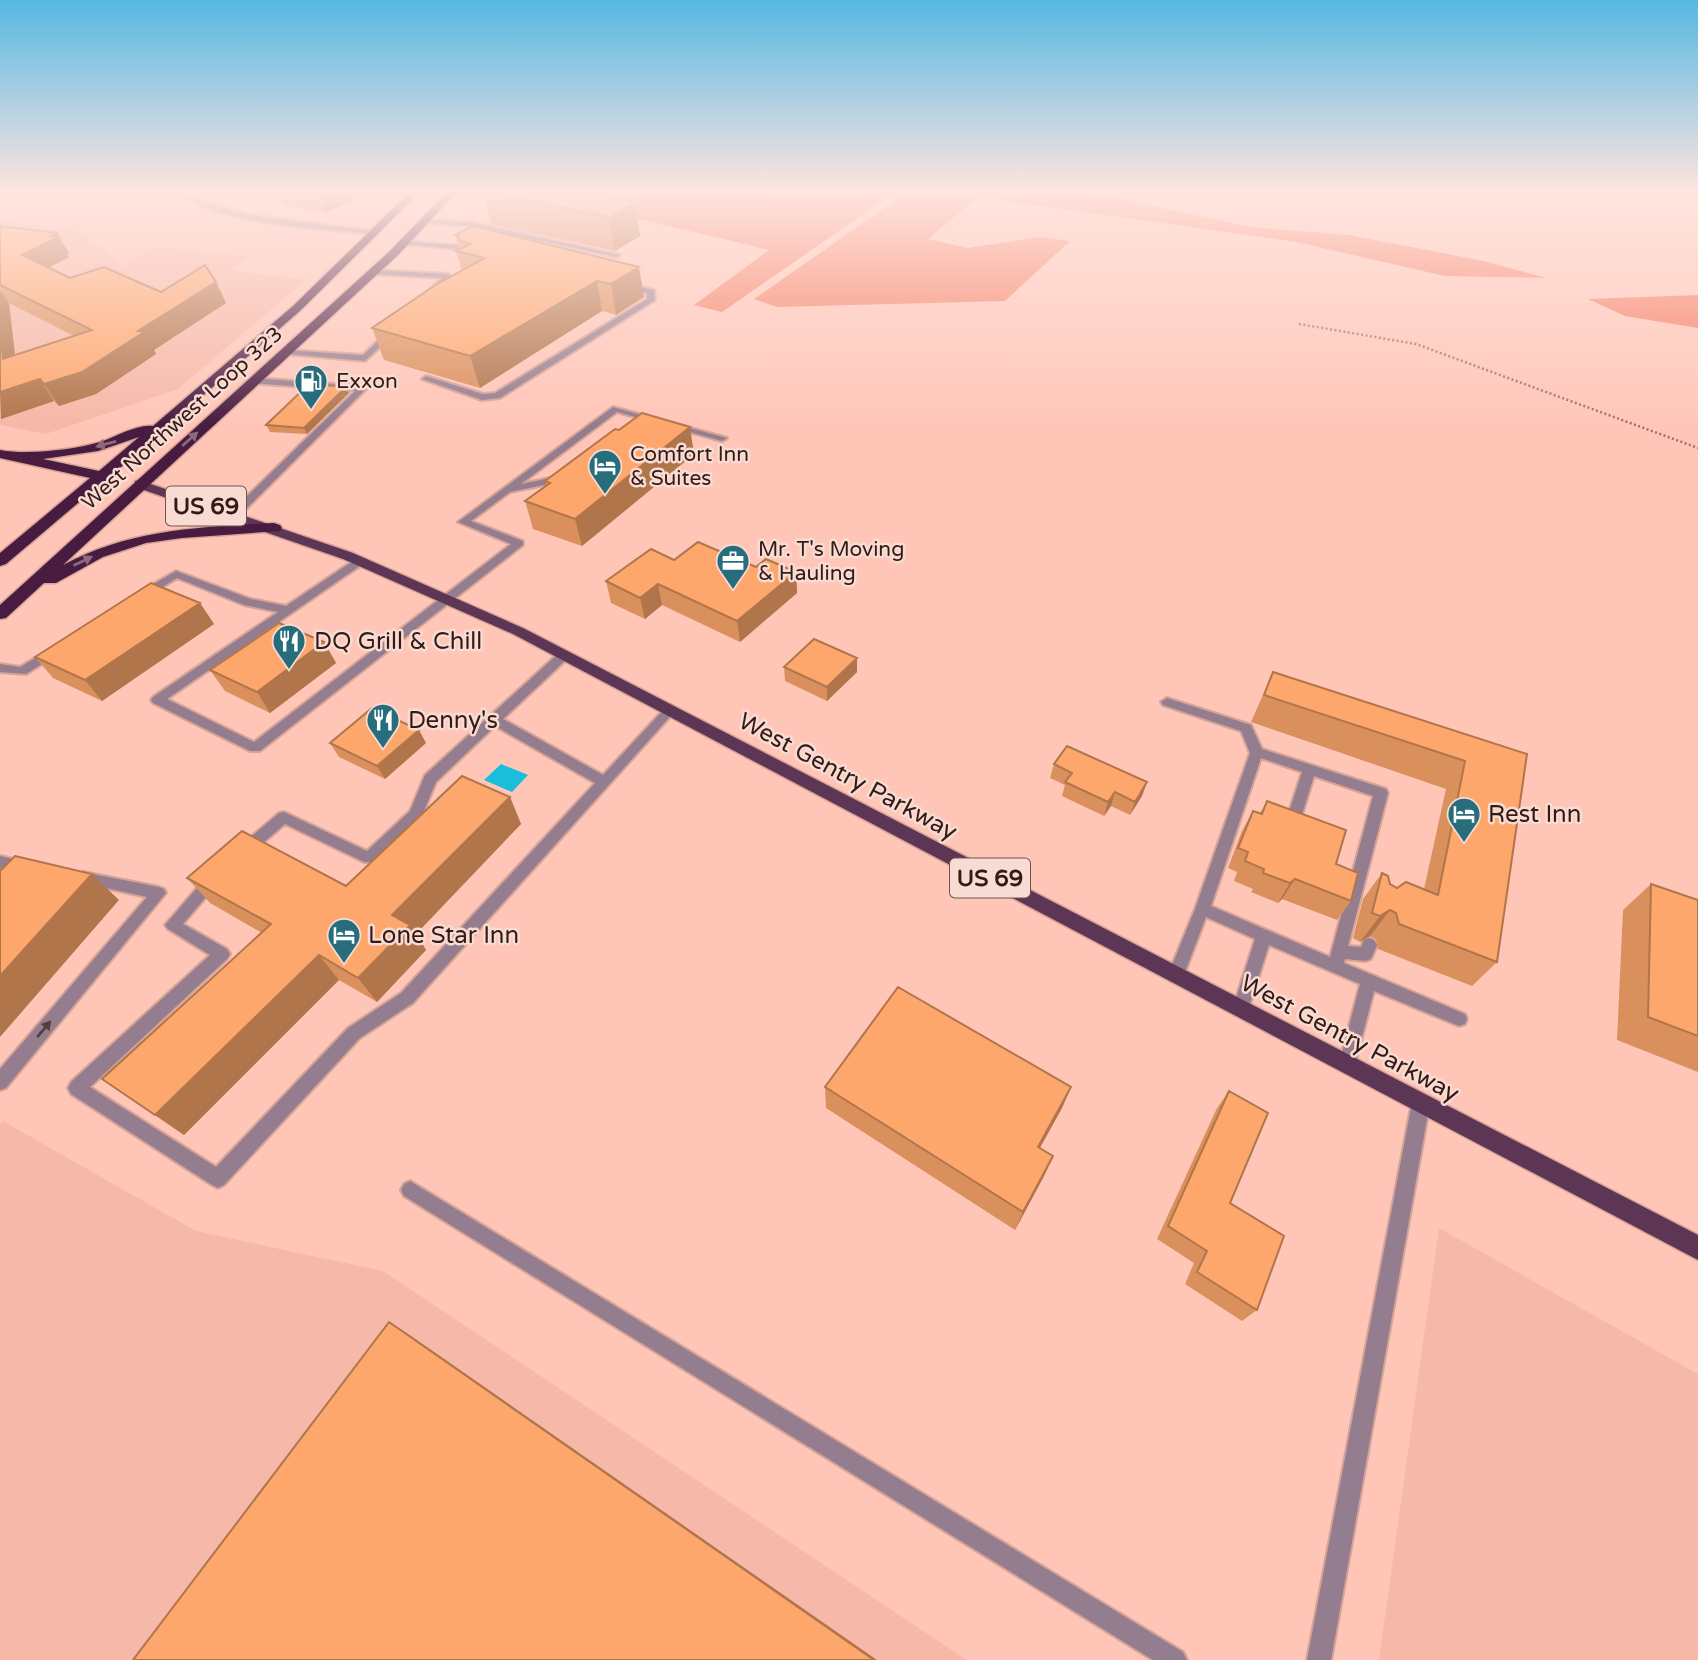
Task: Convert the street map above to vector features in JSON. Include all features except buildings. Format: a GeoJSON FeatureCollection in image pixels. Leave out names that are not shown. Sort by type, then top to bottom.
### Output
{"type":"FeatureCollection","features":[{"type":"Feature","properties":{"kind":"highway","name":"West Northwest Loop 323"},"geometry":{"type":"LineString","coordinates":[[0,561],[170,419],[297,308],[336,270]]}},
{"type":"Feature","properties":{"kind":"highway","name":"West Northwest Loop 323"},"geometry":{"type":"LineString","coordinates":[[0,614],[373,272]]}},
{"type":"Feature","properties":{"kind":"highway"},"geometry":{"type":"LineString","coordinates":[[19,458],[98,447],[133,436],[170,419]]}},
{"type":"Feature","properties":{"kind":"highway","name":"US 69"},"geometry":{"type":"LineString","coordinates":[[0,454],[102,476]]}},
{"type":"Feature","properties":{"kind":"highway","name":"West Gentry Parkway"},"geometry":{"type":"LineString","coordinates":[[102,476],[139,484]]}},
{"type":"Feature","properties":{"kind":"highway"},"geometry":{"type":"LineString","coordinates":[[23,593],[83,561],[128,543],[176,534],[274,528]]}},
{"type":"Feature","properties":{"kind":"main road","name":"West Gentry Parkway"},"geometry":{"type":"LineString","coordinates":[[139,484],[274,528],[448,598],[670,710],[1698,1248]]}},
{"type":"Feature","properties":{"kind":"street"},"geometry":{"type":"LineString","coordinates":[[373,272],[452,274],[420,303]]}},
{"type":"Feature","properties":{"kind":"street"},"geometry":{"type":"LineString","coordinates":[[426,379],[482,397],[497,396],[651,300],[651,292],[614,282]]}},
{"type":"Feature","properties":{"kind":"street"},"geometry":{"type":"LineString","coordinates":[[286,352],[365,358],[402,322]]}},
{"type":"Feature","properties":{"kind":"street"},"geometry":{"type":"LineString","coordinates":[[234,515],[362,389],[255,381]]}},
{"type":"Feature","properties":{"kind":"street"},"geometry":{"type":"LineString","coordinates":[[360,561],[157,701],[256,748],[519,543],[463,522],[616,409],[722,438]]}},
{"type":"Feature","properties":{"kind":"street"},"geometry":{"type":"LineString","coordinates":[[574,453],[575,439]]}},
{"type":"Feature","properties":{"kind":"street"},"geometry":{"type":"LineString","coordinates":[[507,490],[555,480]]}},
{"type":"Feature","properties":{"kind":"street"},"geometry":{"type":"LineString","coordinates":[[129,604],[176,574],[248,602],[287,610]]}},
{"type":"Feature","properties":{"kind":"street"},"geometry":{"type":"LineString","coordinates":[[0,668],[22,671],[58,648]]}},
{"type":"Feature","properties":{"kind":"street"},"geometry":{"type":"LineString","coordinates":[[564,655],[430,779],[416,814],[369,858],[284,817],[230,864],[173,925],[222,954],[77,1087],[218,1180],[354,1033],[407,998],[670,710]]}},
{"type":"Feature","properties":{"kind":"street"},"geometry":{"type":"LineString","coordinates":[[1167,702],[1246,727],[1257,753],[1202,909],[1175,975]]}},
{"type":"Feature","properties":{"kind":"street"},"geometry":{"type":"LineString","coordinates":[[494,719],[605,782]]}},
{"type":"Feature","properties":{"kind":"street"},"geometry":{"type":"LineString","coordinates":[[1257,753],[1381,793],[1367,874],[1337,959]]}},
{"type":"Feature","properties":{"kind":"street"},"geometry":{"type":"LineString","coordinates":[[1293,821],[1310,769]]}},
{"type":"Feature","properties":{"kind":"street"},"geometry":{"type":"LineString","coordinates":[[0,862],[40,870]]}},
{"type":"Feature","properties":{"kind":"street"},"geometry":{"type":"LineString","coordinates":[[0,1082],[159,893],[66,875]]}},
{"type":"Feature","properties":{"kind":"street"},"geometry":{"type":"LineString","coordinates":[[1202,909],[1264,936],[1337,959],[1369,981],[1459,1019]]}},
{"type":"Feature","properties":{"kind":"street"},"geometry":{"type":"LineString","coordinates":[[1241,1009],[1264,936]]}},
{"type":"Feature","properties":{"kind":"street"},"geometry":{"type":"LineString","coordinates":[[1337,959],[1366,954],[1369,945]]}},
{"type":"Feature","properties":{"kind":"street"},"geometry":{"type":"LineString","coordinates":[[1348,1064],[1369,981]]}},
{"type":"Feature","properties":{"kind":"street"},"geometry":{"type":"LineString","coordinates":[[1319,1660],[1421,1102]]}},
{"type":"Feature","properties":{"kind":"street"},"geometry":{"type":"LineString","coordinates":[[410,1190],[1175,1660]]}},
{"type":"Feature","properties":{"kind":"path"},"geometry":{"type":"LineString","coordinates":[[1299,324],[1416,344],[1698,448]]}},
{"type":"Feature","properties":{"kind":"shaded area"},"geometry":{"type":"Polygon","coordinates":[[[0,270],[234,270],[306,280],[178,389],[46,434],[0,425],[0,270]]]}},
{"type":"Feature","properties":{"kind":"shaded area"},"geometry":{"type":"Polygon","coordinates":[[[741,270],[782,270],[722,312],[694,305],[741,270]]]}},
{"type":"Feature","properties":{"kind":"shaded area"},"geometry":{"type":"Polygon","coordinates":[[[795,270],[1038,270],[1005,301],[777,307],[754,299],[795,270]]]}},
{"type":"Feature","properties":{"kind":"shaded area"},"geometry":{"type":"Polygon","coordinates":[[[1421,270],[1519,270],[1546,278],[1445,276],[1421,270]]]}},
{"type":"Feature","properties":{"kind":"shaded area"},"geometry":{"type":"Polygon","coordinates":[[[1698,295],[1698,328],[1625,316],[1588,299],[1698,295]]]}},
{"type":"Feature","properties":{"kind":"shaded area"},"geometry":{"type":"Polygon","coordinates":[[[3,1121],[196,1231],[383,1271],[967,1660],[0,1660],[0,1125],[3,1121]]]}},
{"type":"Feature","properties":{"kind":"shaded area"},"geometry":{"type":"Polygon","coordinates":[[[1439,1228],[1698,1374],[1698,1660],[1379,1660],[1439,1228]]]}},
{"type":"Feature","properties":{"kind":"water"},"geometry":{"type":"Polygon","coordinates":[[[501,764],[528,775],[512,792],[484,780],[501,764]]]}},
{"type":"Feature","properties":{"kind":"place","name":"Exxon"},"geometry":{"type":"Point","coordinates":[311,411]}},
{"type":"Feature","properties":{"kind":"place","name":"Comfort Inn & Suites"},"geometry":{"type":"Point","coordinates":[605,496]}},
{"type":"Feature","properties":{"kind":"place","name":"Mr. T's Moving & Hauling"},"geometry":{"type":"Point","coordinates":[733,591]}},
{"type":"Feature","properties":{"kind":"place","name":"DQ Grill & Chill"},"geometry":{"type":"Point","coordinates":[289,671]}},
{"type":"Feature","properties":{"kind":"place","name":"Denny's"},"geometry":{"type":"Point","coordinates":[383,750]}},
{"type":"Feature","properties":{"kind":"place","name":"Rest Inn"},"geometry":{"type":"Point","coordinates":[1464,844]}},
{"type":"Feature","properties":{"kind":"place","name":"Lone Star Inn"},"geometry":{"type":"Point","coordinates":[344,965]}}]}
